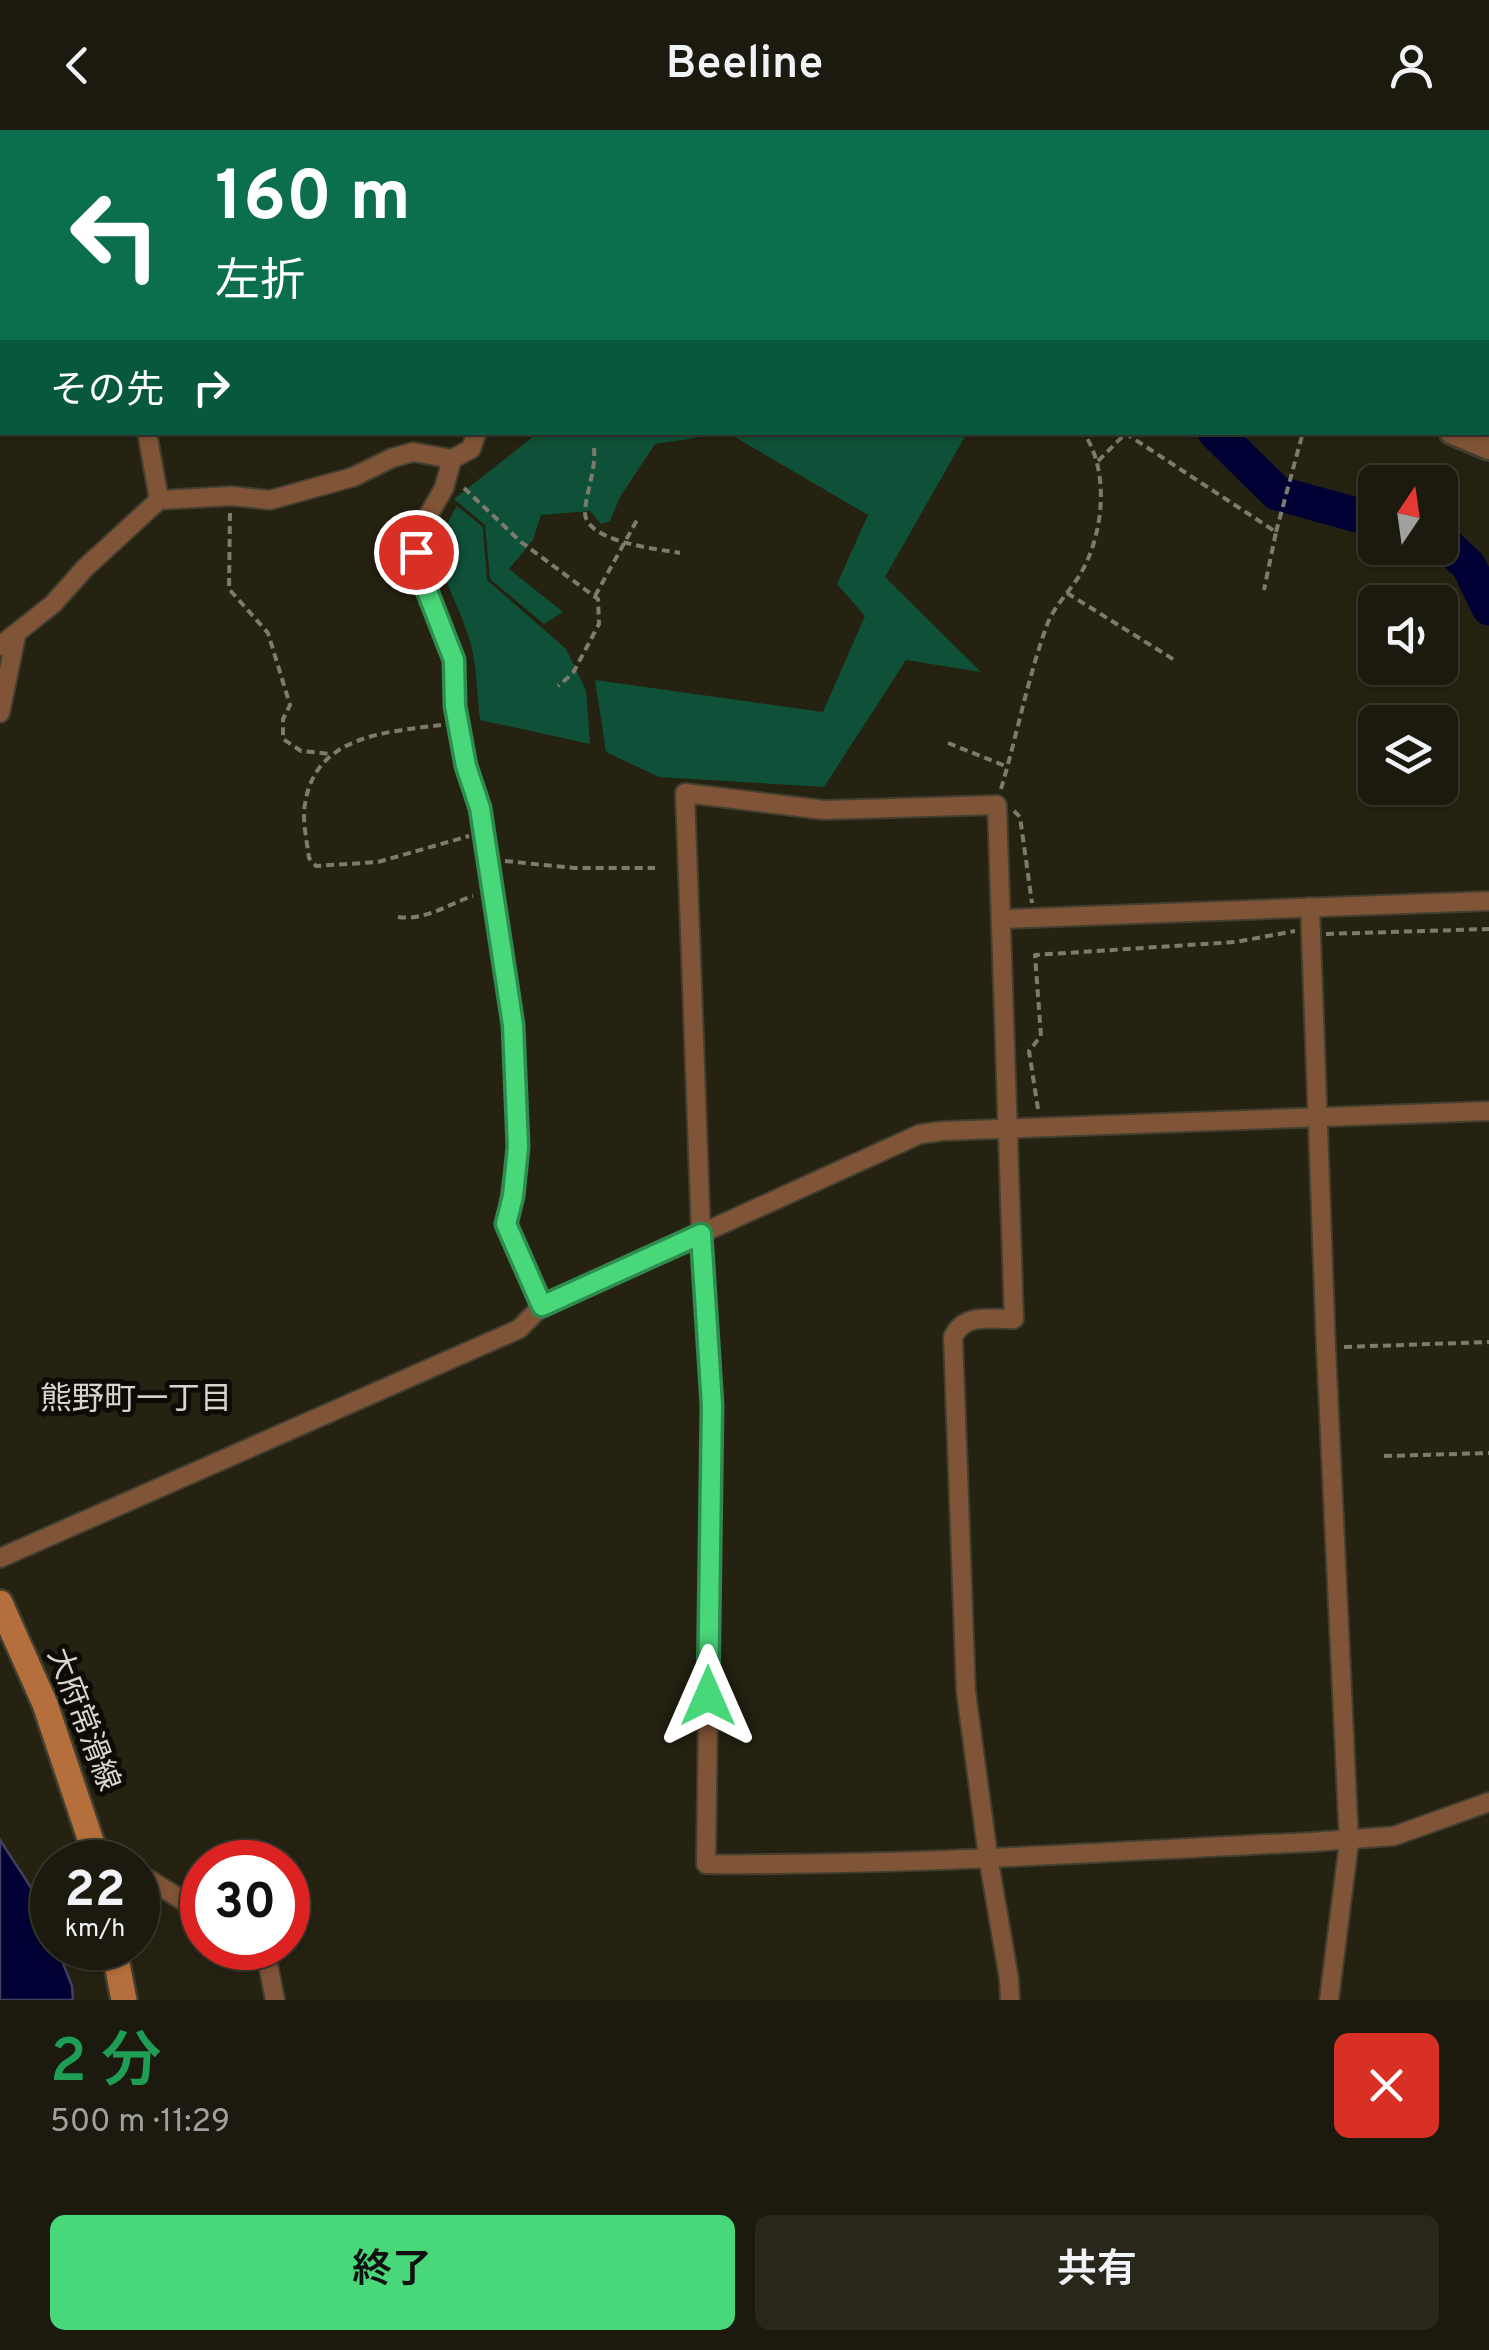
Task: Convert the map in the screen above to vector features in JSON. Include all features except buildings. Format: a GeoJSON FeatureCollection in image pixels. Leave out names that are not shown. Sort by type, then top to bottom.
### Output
{"type":"FeatureCollection","features":[{"type":"Feature","properties":{"kind":"main road","name":"大府常滑線"},"geometry":{"type":"LineString","coordinates":[[0,1604],[45,1704],[96,1840]]}},
{"type":"Feature","properties":{"kind":"main road"},"geometry":{"type":"LineString","coordinates":[[118,1970],[124,2000]]}},
{"type":"Feature","properties":{"kind":"street"},"geometry":{"type":"LineString","coordinates":[[148,435],[159,500]]}},
{"type":"Feature","properties":{"kind":"street"},"geometry":{"type":"LineString","coordinates":[[0,713],[8,641],[53,604],[85,568],[159,500],[231,496],[270,500],[353,477],[413,452],[452,459],[471,449],[476,435]]}},
{"type":"Feature","properties":{"kind":"street"},"geometry":{"type":"LineString","coordinates":[[1458,435],[1489,448]]}},
{"type":"Feature","properties":{"kind":"street"},"geometry":{"type":"LineString","coordinates":[[452,459],[444,488],[424,523],[416,552],[420,573],[454,660],[455,706],[466,766],[480,808],[513,1025],[518,1147],[506,1224],[542,1306]]}},
{"type":"Feature","properties":{"kind":"street"},"geometry":{"type":"LineString","coordinates":[[1010,2000],[1009,1979],[988,1856],[966,1692],[954,1337],[967,1320],[1014,1318],[997,805],[824,810],[684,792],[701,1234],[712,1405],[706,1864],[988,1856],[1349,1842],[1394,1836],[1489,1802]]}},
{"type":"Feature","properties":{"kind":"street"},"geometry":{"type":"LineString","coordinates":[[1002,919],[1489,901]]}},
{"type":"Feature","properties":{"kind":"street"},"geometry":{"type":"LineString","coordinates":[[1310,907],[1349,1842],[1329,2000]]}},
{"type":"Feature","properties":{"kind":"street"},"geometry":{"type":"LineString","coordinates":[[0,1558],[518,1328],[542,1306],[920,1134],[943,1130],[1489,1111]]}},
{"type":"Feature","properties":{"kind":"street"},"geometry":{"type":"LineString","coordinates":[[270,1970],[274,2000]]}},
{"type":"Feature","properties":{"kind":"path"},"geometry":{"type":"LineString","coordinates":[[1035,917],[1020,817],[997,805],[1048,621],[1083,569],[1096,532],[1098,461],[1085,435]]}},
{"type":"Feature","properties":{"kind":"path"},"geometry":{"type":"LineString","coordinates":[[1098,461],[1124,435]]}},
{"type":"Feature","properties":{"kind":"path"},"geometry":{"type":"LineString","coordinates":[[1129,435],[1276,532]]}},
{"type":"Feature","properties":{"kind":"path"},"geometry":{"type":"LineString","coordinates":[[1264,590],[1302,435]]}},
{"type":"Feature","properties":{"kind":"path"},"geometry":{"type":"LineString","coordinates":[[594,448],[596,467],[586,520],[597,532],[625,543],[680,553]]}},
{"type":"Feature","properties":{"kind":"path"},"geometry":{"type":"LineString","coordinates":[[231,496],[229,589],[268,633],[276,653],[290,705],[283,720],[283,739],[301,750],[332,754]]}},
{"type":"Feature","properties":{"kind":"path"},"geometry":{"type":"LineString","coordinates":[[478,499],[521,542],[598,598],[599,624],[573,672],[558,686]]}},
{"type":"Feature","properties":{"kind":"path"},"geometry":{"type":"LineString","coordinates":[[595,596],[638,520]]}},
{"type":"Feature","properties":{"kind":"path"},"geometry":{"type":"LineString","coordinates":[[1067,593],[1176,661]]}},
{"type":"Feature","properties":{"kind":"path"},"geometry":{"type":"LineString","coordinates":[[455,706],[445,724],[382,732],[359,739],[323,760],[305,804],[311,864],[378,862],[483,831]]}},
{"type":"Feature","properties":{"kind":"path"},"geometry":{"type":"LineString","coordinates":[[948,743],[1008,767]]}},
{"type":"Feature","properties":{"kind":"path"},"geometry":{"type":"LineString","coordinates":[[488,862],[655,868]]}},
{"type":"Feature","properties":{"kind":"path"},"geometry":{"type":"LineString","coordinates":[[398,917],[435,913],[442,906],[493,891]]}},
{"type":"Feature","properties":{"kind":"path"},"geometry":{"type":"LineString","coordinates":[[1041,1128],[1029,1051],[1041,1036],[1035,955],[1235,942],[1311,931],[1489,929]]}},
{"type":"Feature","properties":{"kind":"path"},"geometry":{"type":"LineString","coordinates":[[1326,1348],[1489,1342]]}},
{"type":"Feature","properties":{"kind":"path"},"geometry":{"type":"LineString","coordinates":[[1384,1456],[1489,1453]]}},
{"type":"Feature","properties":{"kind":"green space"},"geometry":{"type":"Polygon","coordinates":[[[535,435],[715,435],[655,444],[620,497],[610,521],[601,524],[590,511],[541,515],[533,540],[509,569],[563,612],[544,624],[490,579],[485,525],[454,499],[535,435]]]}},
{"type":"Feature","properties":{"kind":"green space"},"geometry":{"type":"Polygon","coordinates":[[[731,435],[966,435],[885,577],[981,672],[906,660],[824,787],[659,777],[606,752],[595,680],[823,712],[865,616],[837,584],[868,515],[731,435]]]}},
{"type":"Feature","properties":{"kind":"green space"},"geometry":{"type":"Polygon","coordinates":[[[457,506],[483,527],[487,580],[566,649],[586,690],[590,744],[480,720],[472,651],[444,574],[442,558],[442,542],[457,506]]]}},
{"type":"Feature","properties":{"kind":"shaded area"},"geometry":{"type":"Polygon","coordinates":[[[0,1840],[30,1886],[30,1970],[66,1970],[73,2000],[0,2000],[0,1840]]]}},
{"type":"Feature","properties":{"kind":"waterway"},"geometry":{"type":"LineString","coordinates":[[1218,435],[1277,493],[1358,515]]}},
{"type":"Feature","properties":{"kind":"waterway"},"geometry":{"type":"LineString","coordinates":[[1458,556],[1469,566],[1489,608]]}},
{"type":"Feature","properties":{"kind":"district","name":"熊野町一丁目"},"geometry":{"type":"Point","coordinates":[136,1401]}},
{"type":"Feature","properties":{"kind":"route"},"geometry":{"type":"LineString","coordinates":[[416,552],[420,573],[454,660],[455,706],[466,766],[480,808],[513,1025],[518,1147],[506,1224],[542,1306],[701,1234],[712,1405],[708,1696]]}}]}
